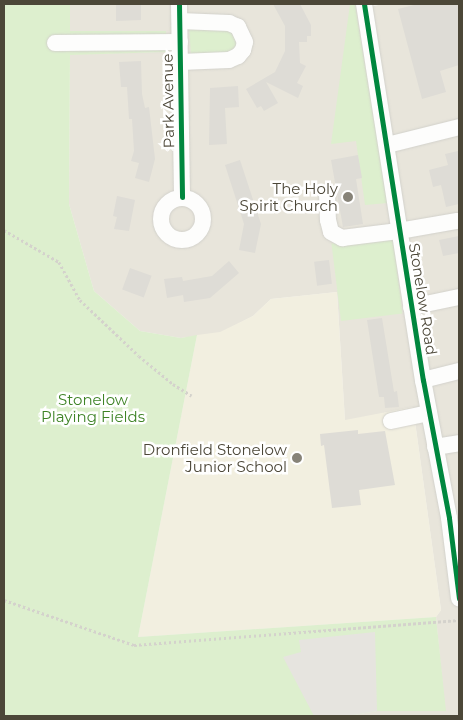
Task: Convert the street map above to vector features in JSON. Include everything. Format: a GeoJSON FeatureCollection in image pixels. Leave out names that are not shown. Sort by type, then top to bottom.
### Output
{"type":"FeatureCollection","features":[{"type":"Feature","properties":{"kind":"street","name":"Park Avenue"},"geometry":{"type":"LineString","coordinates":[[179,4],[182,198]]}},
{"type":"Feature","properties":{"kind":"street","name":"Stonelow Road"},"geometry":{"type":"LineString","coordinates":[[364,4],[423,380],[435,447],[454,517],[459,598]]}},
{"type":"Feature","properties":{"kind":"street","name":"Park Avenue"},"geometry":{"type":"LineString","coordinates":[[180,21],[229,23],[238,27],[245,42],[243,50],[238,56],[229,60],[180,62]]}},
{"type":"Feature","properties":{"kind":"street"},"geometry":{"type":"LineString","coordinates":[[55,43],[180,42]]}},
{"type":"Feature","properties":{"kind":"street"},"geometry":{"type":"LineString","coordinates":[[387,144],[455,128],[459,114]]}},
{"type":"Feature","properties":{"kind":"street"},"geometry":{"type":"LineString","coordinates":[[327,193],[328,220],[331,232],[342,238],[457,221]]}},
{"type":"Feature","properties":{"kind":"street"},"geometry":{"type":"LineString","coordinates":[[411,307],[459,297]]}},
{"type":"Feature","properties":{"kind":"street"},"geometry":{"type":"LineString","coordinates":[[423,380],[459,371]]}},
{"type":"Feature","properties":{"kind":"street"},"geometry":{"type":"LineString","coordinates":[[391,421],[429,413]]}},
{"type":"Feature","properties":{"kind":"street"},"geometry":{"type":"LineString","coordinates":[[435,447],[459,443]]}},
{"type":"Feature","properties":{"kind":"path"},"geometry":{"type":"LineString","coordinates":[[4,230],[59,262],[80,300],[139,356],[173,384],[192,396]]}},
{"type":"Feature","properties":{"kind":"path"},"geometry":{"type":"LineString","coordinates":[[4,600],[134,645],[459,620]]}},
{"type":"Feature","properties":{"kind":"shaded area"},"geometry":{"type":"Polygon","coordinates":[[[70,4],[366,4],[367,8],[382,4],[459,4],[459,716],[347,716],[377,711],[445,710],[436,617],[441,610],[413,407],[345,421],[337,292],[271,299],[253,316],[220,333],[181,338],[140,331],[94,291],[69,204],[70,54],[166,52],[166,31],[70,31],[70,4]]]}},
{"type":"Feature","properties":{"kind":"shaded area","name":"Dronfield Stonelow Junior School"},"geometry":{"type":"Polygon","coordinates":[[[337,292],[345,420],[413,407],[441,610],[436,617],[138,637],[197,335],[220,332],[253,316],[271,299],[337,292]]]}},
{"type":"Feature","properties":{"kind":"shaded area"},"geometry":{"type":"Polygon","coordinates":[[[375,632],[377,711],[347,716],[314,716],[283,657],[301,652],[299,640],[375,632]]]}},
{"type":"Feature","properties":{"kind":"green space","name":"Stonelow Playing Fields"},"geometry":{"type":"Polygon","coordinates":[[[4,4],[70,4],[70,31],[166,31],[166,52],[70,55],[69,204],[94,291],[140,331],[181,338],[197,335],[138,637],[436,617],[446,711],[377,711],[347,716],[4,716],[4,4]]]}},
{"type":"Feature","properties":{"kind":"green space"},"geometry":{"type":"Polygon","coordinates":[[[350,4],[355,4],[388,203],[365,205],[356,141],[331,144],[350,4]]]}},
{"type":"Feature","properties":{"kind":"green space"},"geometry":{"type":"Polygon","coordinates":[[[189,26],[230,28],[239,38],[236,52],[191,56],[189,26]]]}},
{"type":"Feature","properties":{"kind":"green space"},"geometry":{"type":"Polygon","coordinates":[[[393,236],[403,313],[341,321],[331,244],[393,236]]]}},
{"type":"Feature","properties":{"kind":"building"},"geometry":{"type":"Polygon","coordinates":[[[141,4],[141,20],[116,21],[116,5],[141,4]]]}},
{"type":"Feature","properties":{"kind":"building"},"geometry":{"type":"Polygon","coordinates":[[[273,4],[300,4],[311,25],[311,36],[307,36],[307,42],[299,42],[300,63],[306,66],[297,83],[303,86],[298,98],[266,82],[278,103],[264,111],[261,106],[257,108],[246,89],[275,72],[285,51],[285,26],[273,4]]]}},
{"type":"Feature","properties":{"kind":"building"},"geometry":{"type":"Polygon","coordinates":[[[418,4],[459,4],[459,65],[440,71],[446,92],[422,99],[398,9],[418,4]]]}},
{"type":"Feature","properties":{"kind":"building"},"geometry":{"type":"Polygon","coordinates":[[[141,61],[142,94],[145,108],[149,107],[155,159],[149,182],[135,178],[139,163],[131,161],[134,151],[132,119],[129,119],[127,87],[121,87],[119,62],[141,61]]]}},
{"type":"Feature","properties":{"kind":"building"},"geometry":{"type":"Polygon","coordinates":[[[238,86],[239,107],[225,108],[227,144],[209,145],[210,88],[238,86]]]}},
{"type":"Feature","properties":{"kind":"building"},"geometry":{"type":"Polygon","coordinates":[[[458,151],[459,204],[446,207],[441,185],[433,187],[429,170],[448,165],[445,154],[458,151]]]}},
{"type":"Feature","properties":{"kind":"building","name":"The Holy Spirit Church"},"geometry":{"type":"Polygon","coordinates":[[[358,155],[362,178],[356,179],[363,224],[343,227],[331,160],[358,155]]]}},
{"type":"Feature","properties":{"kind":"building"},"geometry":{"type":"Polygon","coordinates":[[[240,160],[261,224],[255,253],[239,250],[244,224],[225,165],[240,160]]]}},
{"type":"Feature","properties":{"kind":"building"},"geometry":{"type":"Polygon","coordinates":[[[117,196],[135,200],[129,231],[114,229],[117,217],[113,216],[117,196]]]}},
{"type":"Feature","properties":{"kind":"building"},"geometry":{"type":"Polygon","coordinates":[[[459,236],[459,253],[443,256],[439,240],[459,236]]]}},
{"type":"Feature","properties":{"kind":"building"},"geometry":{"type":"Polygon","coordinates":[[[329,260],[332,284],[317,286],[314,262],[329,260]]]}},
{"type":"Feature","properties":{"kind":"building"},"geometry":{"type":"Polygon","coordinates":[[[229,261],[239,273],[210,298],[184,302],[183,295],[167,298],[164,279],[182,277],[183,281],[212,276],[229,261]]]}},
{"type":"Feature","properties":{"kind":"building"},"geometry":{"type":"Polygon","coordinates":[[[130,268],[152,276],[144,297],[122,290],[130,268]]]}},
{"type":"Feature","properties":{"kind":"building"},"geometry":{"type":"Polygon","coordinates":[[[382,318],[394,392],[397,391],[399,407],[385,408],[384,397],[379,397],[367,320],[382,318]]]}},
{"type":"Feature","properties":{"kind":"building"},"geometry":{"type":"Polygon","coordinates":[[[358,430],[358,434],[385,431],[395,485],[359,490],[361,505],[332,508],[324,445],[321,446],[320,434],[358,430]]]}},
{"type":"Feature","properties":{"kind":"cycle path"},"geometry":{"type":"LineString","coordinates":[[179,4],[182,197]]}},
{"type":"Feature","properties":{"kind":"cycle path"},"geometry":{"type":"LineString","coordinates":[[364,4],[423,380],[449,518],[459,598]]}},
{"type":"Feature","properties":{"kind":"place","name":"The Holy Spirit Church"},"geometry":{"type":"Point","coordinates":[348,197]}},
{"type":"Feature","properties":{"kind":"place","name":"Dronfield Stonelow Junior School"},"geometry":{"type":"Point","coordinates":[297,458]}}]}
